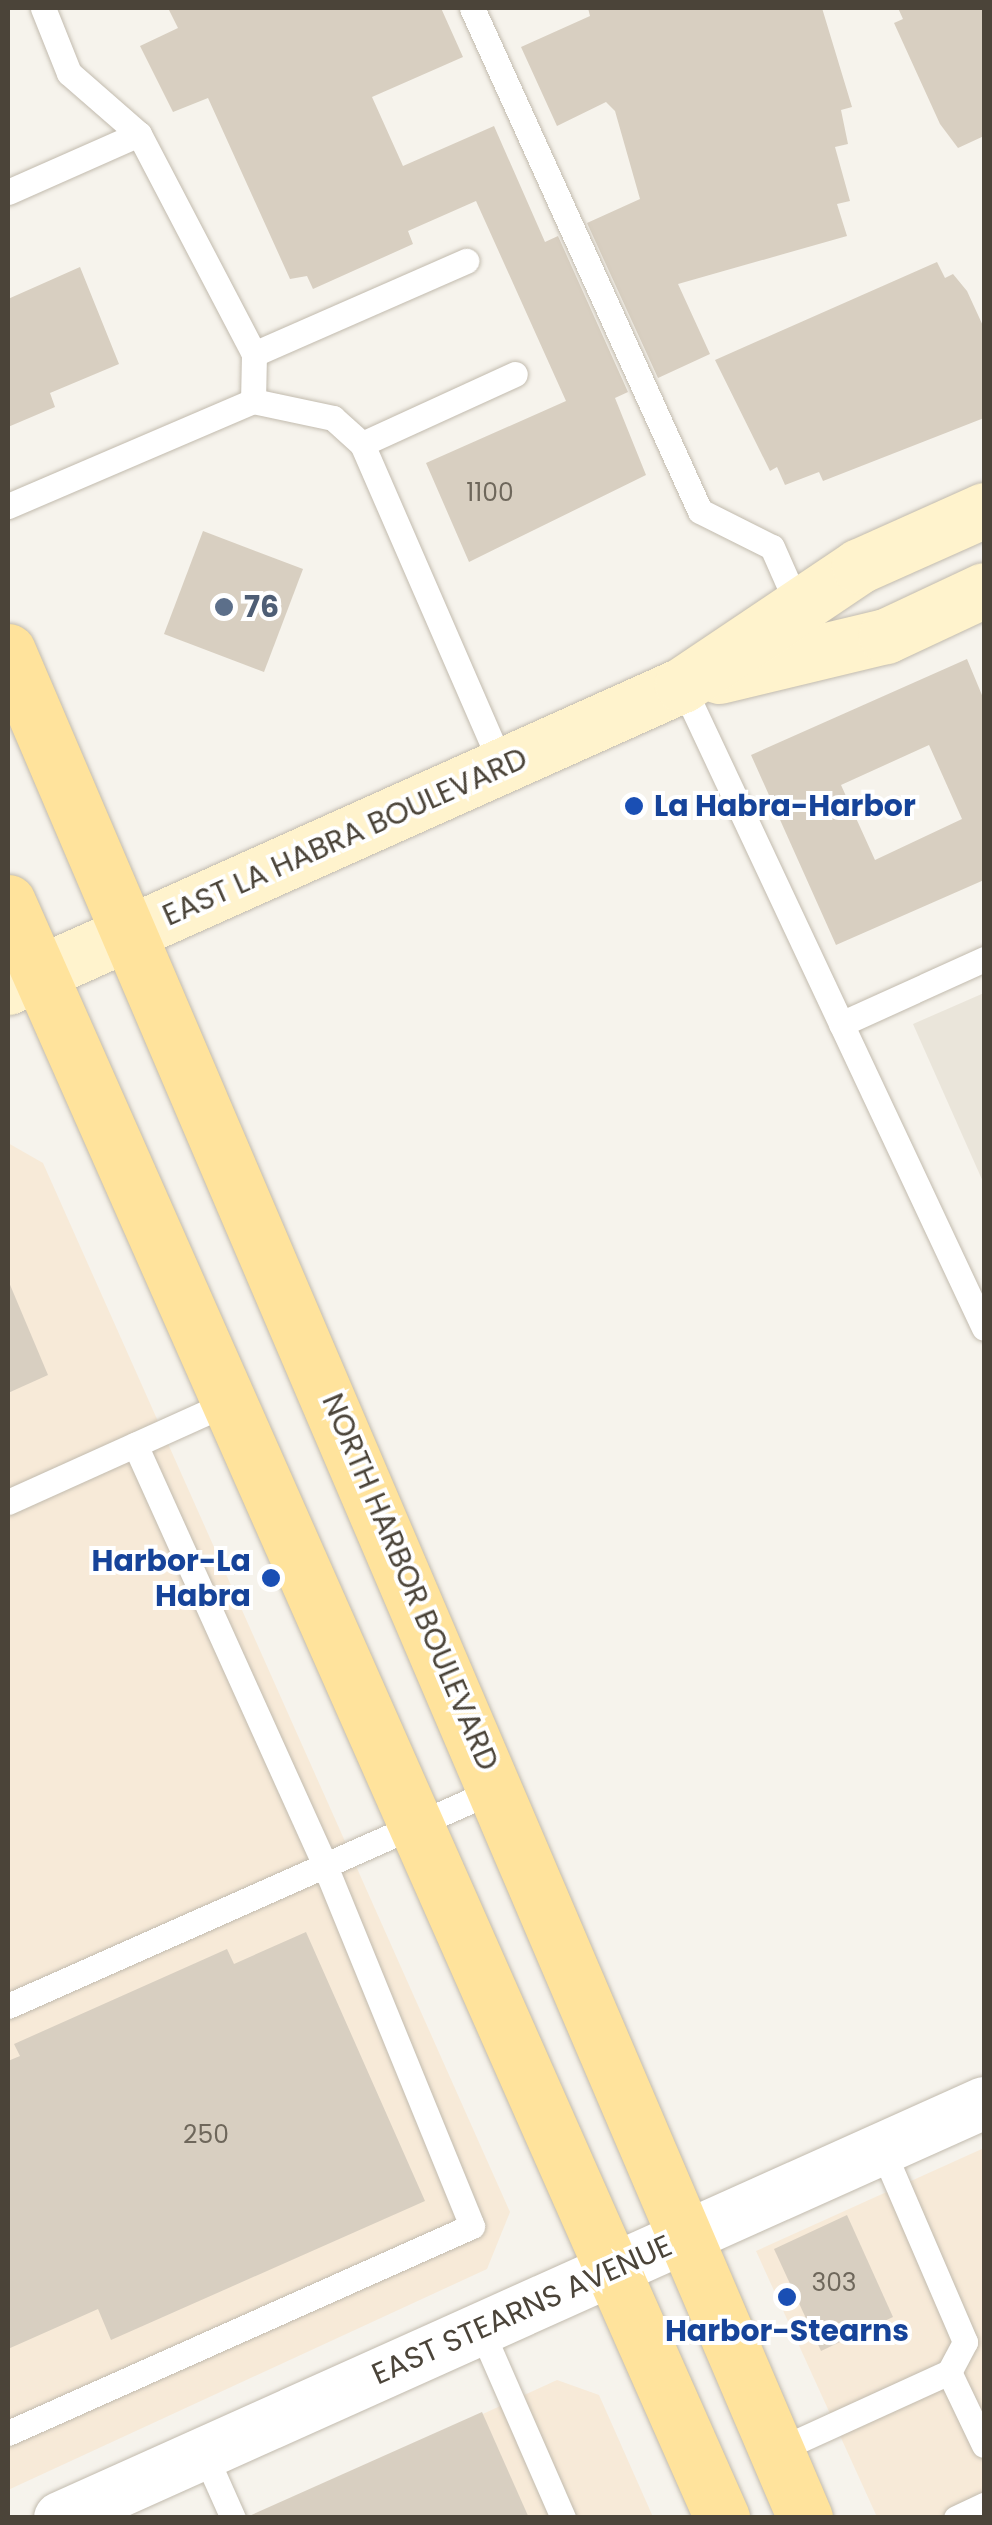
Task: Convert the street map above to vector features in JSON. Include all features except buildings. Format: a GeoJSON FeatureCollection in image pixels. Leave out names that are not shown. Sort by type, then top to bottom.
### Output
{"type":"FeatureCollection","features":[{"type":"Feature","properties":{"kind":"main road","name":"EAST LA HABRA BOULEVARD"},"geometry":{"type":"LineString","coordinates":[[24,980],[682,685],[859,566],[984,510]]}},
{"type":"Feature","properties":{"kind":"main road","name":"EAST LA HABRA BOULEVARD"},"geometry":{"type":"LineString","coordinates":[[682,685],[886,636],[984,590]]}},
{"type":"Feature","properties":{"kind":"main road","name":"NORTH HARBOR BOULEVARD"},"geometry":{"type":"LineString","coordinates":[[8,651],[132,932],[805,2518]]}},
{"type":"Feature","properties":{"kind":"main road"},"geometry":{"type":"LineString","coordinates":[[8,902],[24,980],[234,1400],[722,2518]]}},
{"type":"Feature","properties":{"kind":"street","name":"EAST STEARNS AVENUE"},"geometry":{"type":"LineString","coordinates":[[60,2518],[612,2267],[982,2111]]}},
{"type":"Feature","properties":{"kind":"lane"},"geometry":{"type":"LineString","coordinates":[[43,8],[69,73],[139,134],[254,354],[253,401]]}},
{"type":"Feature","properties":{"kind":"lane"},"geometry":{"type":"LineString","coordinates":[[472,8],[700,512],[772,547],[798,606]]}},
{"type":"Feature","properties":{"kind":"lane"},"geometry":{"type":"LineString","coordinates":[[8,192],[139,134]]}},
{"type":"Feature","properties":{"kind":"lane"},"geometry":{"type":"LineString","coordinates":[[254,354],[466,261]]}},
{"type":"Feature","properties":{"kind":"lane"},"geometry":{"type":"LineString","coordinates":[[362,444],[515,374]]}},
{"type":"Feature","properties":{"kind":"lane"},"geometry":{"type":"LineString","coordinates":[[8,506],[253,401],[333,418],[362,444],[502,766]]}},
{"type":"Feature","properties":{"kind":"lane"},"geometry":{"type":"LineString","coordinates":[[682,685],[984,1328]]}},
{"type":"Feature","properties":{"kind":"lane"},"geometry":{"type":"LineString","coordinates":[[841,1024],[984,959]]}},
{"type":"Feature","properties":{"kind":"lane"},"geometry":{"type":"LineString","coordinates":[[8,1502],[234,1400]]}},
{"type":"Feature","properties":{"kind":"lane"},"geometry":{"type":"LineString","coordinates":[[8,2433],[472,2226],[324,1863],[135,1446]]}},
{"type":"Feature","properties":{"kind":"lane"},"geometry":{"type":"LineString","coordinates":[[8,2006],[497,1789]]}},
{"type":"Feature","properties":{"kind":"lane"},"geometry":{"type":"LineString","coordinates":[[776,2451],[949,2372],[965,2342],[882,2150]]}},
{"type":"Feature","properties":{"kind":"lane"},"geometry":{"type":"LineString","coordinates":[[480,2330],[564,2518]]}},
{"type":"Feature","properties":{"kind":"lane"},"geometry":{"type":"LineString","coordinates":[[949,2372],[984,2445]]}},
{"type":"Feature","properties":{"kind":"lane"},"geometry":{"type":"LineString","coordinates":[[204,2453],[233,2518]]}},
{"type":"Feature","properties":{"kind":"lane"},"geometry":{"type":"LineString","coordinates":[[956,2518],[984,2505]]}},
{"type":"Feature","properties":{"kind":"shaded area"},"geometry":{"type":"Polygon","coordinates":[[[984,993],[984,1184],[913,1024],[984,993]]]}},
{"type":"Feature","properties":{"kind":"shaded area"},"geometry":{"type":"Polygon","coordinates":[[[8,1143],[43,1163],[510,2212],[487,2269],[8,2490],[8,1143]]]}},
{"type":"Feature","properties":{"kind":"shaded area"},"geometry":{"type":"Polygon","coordinates":[[[984,2148],[984,2517],[877,2517],[756,2251],[984,2148]]]}},
{"type":"Feature","properties":{"kind":"shaded area"},"geometry":{"type":"Polygon","coordinates":[[[557,2380],[599,2395],[653,2517],[256,2518],[557,2380]]]}},
{"type":"Feature","properties":{"kind":"place","name":"76"},"geometry":{"type":"Point","coordinates":[224,607]}},
{"type":"Feature","properties":{"kind":"place","name":"La Habra-Harbor"},"geometry":{"type":"Point","coordinates":[634,806]}},
{"type":"Feature","properties":{"kind":"place","name":"Harbor-La Habra"},"geometry":{"type":"Point","coordinates":[271,1578]}},
{"type":"Feature","properties":{"kind":"place","name":"Harbor-Stearns"},"geometry":{"type":"Point","coordinates":[787,2297]}}]}
